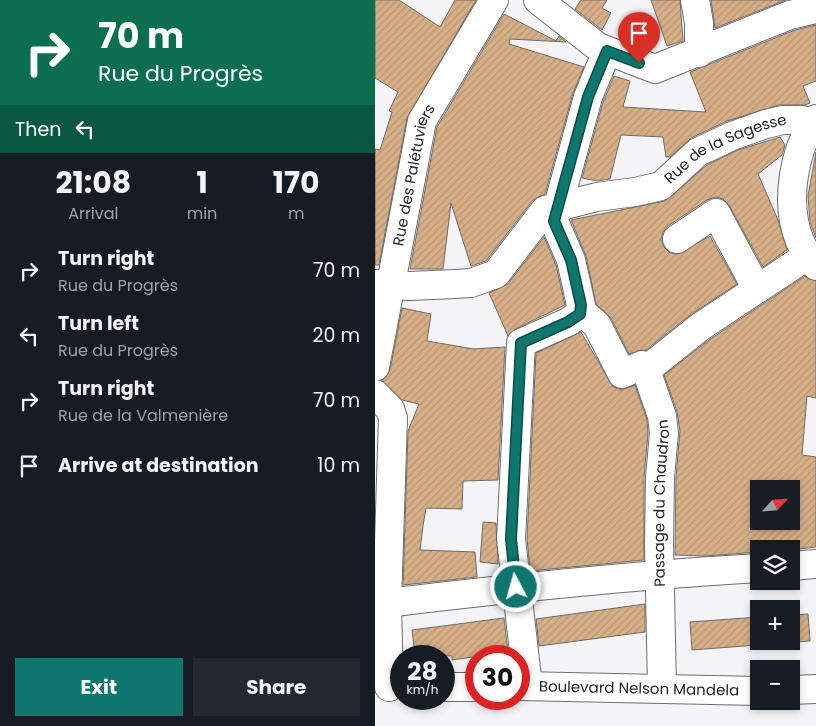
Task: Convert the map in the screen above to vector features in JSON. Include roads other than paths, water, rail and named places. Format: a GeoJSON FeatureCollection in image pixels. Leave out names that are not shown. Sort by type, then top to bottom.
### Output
{"type":"FeatureCollection","features":[{"type":"Feature","properties":{"kind":"street","name":"Rue des Palétuviers"},"geometry":{"type":"LineString","coordinates":[[375,367],[383,284],[422,121],[495,0]]}},
{"type":"Feature","properties":{"kind":"street"},"geometry":{"type":"LineString","coordinates":[[538,0],[598,48],[655,69],[790,15],[816,9]]}},
{"type":"Feature","properties":{"kind":"street"},"geometry":{"type":"LineString","coordinates":[[695,0],[699,23],[699,53]]}},
{"type":"Feature","properties":{"kind":"street"},"geometry":{"type":"LineString","coordinates":[[520,645],[511,539],[521,343],[568,322],[580,314],[571,260],[554,221],[588,97],[607,51]]}},
{"type":"Feature","properties":{"kind":"street","name":"Rue de la Sagesse"},"geometry":{"type":"LineString","coordinates":[[383,284],[409,286],[463,284],[497,274],[545,210],[597,197],[661,186],[698,152],[732,136],[783,120],[815,121]]}},
{"type":"Feature","properties":{"kind":"street"},"geometry":{"type":"LineString","coordinates":[[580,310],[597,325],[622,374],[641,366],[648,368],[700,326],[757,288],[811,261],[795,230],[791,194],[800,149],[815,121]]}},
{"type":"Feature","properties":{"kind":"street"},"geometry":{"type":"LineString","coordinates":[[677,240],[716,213],[757,288]]}},
{"type":"Feature","properties":{"kind":"street","name":"Passage du Chaudron"},"geometry":{"type":"LineString","coordinates":[[648,368],[646,370],[662,416],[664,433],[660,477],[659,574],[662,688]]}},
{"type":"Feature","properties":{"kind":"street"},"geometry":{"type":"LineString","coordinates":[[375,394],[390,409],[393,418],[387,603],[381,630],[388,687]]}},
{"type":"Feature","properties":{"kind":"street"},"geometry":{"type":"LineString","coordinates":[[800,565],[816,564]]}},
{"type":"Feature","properties":{"kind":"street"},"geometry":{"type":"LineString","coordinates":[[387,603],[516,587],[659,574],[750,569]]}},
{"type":"Feature","properties":{"kind":"street","name":"Boulevard Nelson Mandela"},"geometry":{"type":"LineString","coordinates":[[530,686],[750,690]]}},
{"type":"Feature","properties":{"kind":"street"},"geometry":{"type":"LineString","coordinates":[[800,690],[816,689]]}}]}
